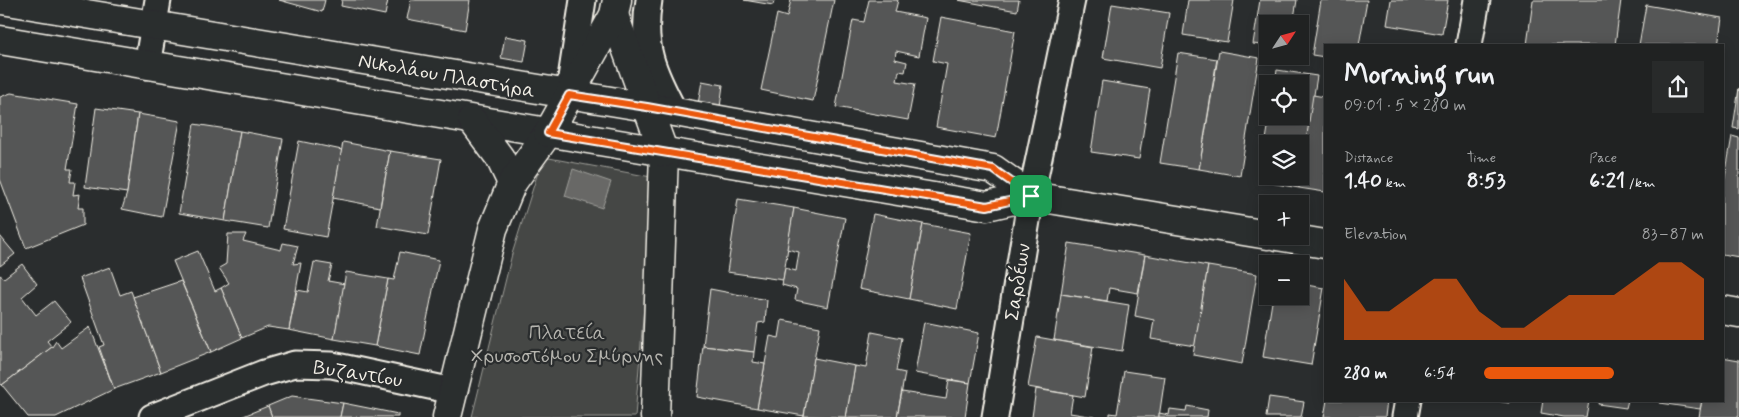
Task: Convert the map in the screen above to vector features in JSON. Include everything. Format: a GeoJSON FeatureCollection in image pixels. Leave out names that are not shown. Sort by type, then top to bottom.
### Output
{"type":"FeatureCollection","features":[{"type":"Feature","properties":{"kind":"street","name":"Νικολάου Πλαστήρα"},"geometry":{"type":"LineString","coordinates":[[2,0],[156,13],[569,95],[647,107],[993,169],[1031,196]]}},
{"type":"Feature","properties":{"kind":"street"},"geometry":{"type":"LineString","coordinates":[[569,95],[583,0]]}},
{"type":"Feature","properties":{"kind":"street"},"geometry":{"type":"LineString","coordinates":[[649,0],[645,25],[647,48],[657,80],[674,112]]}},
{"type":"Feature","properties":{"kind":"street","name":"Σαρδέων"},"geometry":{"type":"LineString","coordinates":[[995,417],[1031,196],[1072,0]]}},
{"type":"Feature","properties":{"kind":"street"},"geometry":{"type":"LineString","coordinates":[[1469,44],[1477,0]]}},
{"type":"Feature","properties":{"kind":"street"},"geometry":{"type":"LineString","coordinates":[[447,417],[486,251],[512,183],[548,133],[615,7]]}},
{"type":"Feature","properties":{"kind":"street"},"geometry":{"type":"LineString","coordinates":[[615,7],[664,153],[655,417]]}},
{"type":"Feature","properties":{"kind":"street"},"geometry":{"type":"LineString","coordinates":[[148,66],[156,13]]}},
{"type":"Feature","properties":{"kind":"street","name":"Νικολάου Πλαστήρα"},"geometry":{"type":"LineString","coordinates":[[1,41],[987,206],[1031,196],[1259,234]]}},
{"type":"Feature","properties":{"kind":"street"},"geometry":{"type":"LineString","coordinates":[[472,120],[500,158],[512,183]]}},
{"type":"Feature","properties":{"kind":"street"},"geometry":{"type":"LineString","coordinates":[[1309,241],[1324,244]]}},
{"type":"Feature","properties":{"kind":"street"},"geometry":{"type":"LineString","coordinates":[[1724,310],[1739,313]]}},
{"type":"Feature","properties":{"kind":"street","name":"Βυζαντίου"},"geometry":{"type":"LineString","coordinates":[[152,417],[264,373],[295,364],[332,365],[453,391]]}},
{"type":"Feature","properties":{"kind":"street"},"geometry":{"type":"LineString","coordinates":[[1406,417],[1408,402]]}},
{"type":"Feature","properties":{"kind":"green space","name":"Πλατεία Χρυσοστόμου Σμύρνης"},"geometry":{"type":"Polygon","coordinates":[[[549,158],[651,177],[652,206],[635,417],[472,417],[512,254],[540,166],[549,158]]]}},
{"type":"Feature","properties":{"kind":"shaded area"},"geometry":{"type":"Polygon","coordinates":[[[573,169],[611,182],[602,208],[565,196],[573,169]]]}},
{"type":"Feature","properties":{"kind":"building"},"geometry":{"type":"Polygon","coordinates":[[[279,0],[325,0],[322,12],[279,0]]]}},
{"type":"Feature","properties":{"kind":"building"},"geometry":{"type":"Polygon","coordinates":[[[342,0],[388,0],[385,15],[341,6],[342,0]]]}},
{"type":"Feature","properties":{"kind":"building"},"geometry":{"type":"Polygon","coordinates":[[[411,0],[470,0],[465,30],[407,19],[411,0]]]}},
{"type":"Feature","properties":{"kind":"building"},"geometry":{"type":"Polygon","coordinates":[[[744,0],[774,0],[773,5],[744,0]]]}},
{"type":"Feature","properties":{"kind":"building"},"geometry":{"type":"Polygon","coordinates":[[[791,0],[834,0],[813,101],[761,90],[777,14],[787,17],[791,0]]]}},
{"type":"Feature","properties":{"kind":"building"},"geometry":{"type":"Polygon","coordinates":[[[869,0],[898,0],[895,12],[926,18],[919,56],[896,51],[895,59],[907,62],[905,72],[899,71],[897,81],[915,84],[908,120],[836,107],[853,20],[864,22],[869,0]]]}},
{"type":"Feature","properties":{"kind":"building"},"geometry":{"type":"Polygon","coordinates":[[[958,0],[1019,0],[1017,11],[958,0]]]}},
{"type":"Feature","properties":{"kind":"building"},"geometry":{"type":"Polygon","coordinates":[[[1188,0],[1234,0],[1227,42],[1183,35],[1188,0]]]}},
{"type":"Feature","properties":{"kind":"building"},"geometry":{"type":"Polygon","coordinates":[[[1260,0],[1297,0],[1294,15],[1259,15],[1259,45],[1253,44],[1260,0]]]}},
{"type":"Feature","properties":{"kind":"building"},"geometry":{"type":"Polygon","coordinates":[[[1321,0],[1367,0],[1359,44],[1324,44],[1324,57],[1312,55],[1321,0]]]}},
{"type":"Feature","properties":{"kind":"building"},"geometry":{"type":"Polygon","coordinates":[[[1391,0],[1448,0],[1442,34],[1387,25],[1391,0]]]}},
{"type":"Feature","properties":{"kind":"building"},"geometry":{"type":"Polygon","coordinates":[[[1533,0],[1621,0],[1615,44],[1527,44],[1533,0]]]}},
{"type":"Feature","properties":{"kind":"building"},"geometry":{"type":"Polygon","coordinates":[[[1112,4],[1169,13],[1160,68],[1103,58],[1112,4]]]}},
{"type":"Feature","properties":{"kind":"building"},"geometry":{"type":"Polygon","coordinates":[[[1646,5],[1722,18],[1718,44],[1639,44],[1646,5]]]}},
{"type":"Feature","properties":{"kind":"building"},"geometry":{"type":"Polygon","coordinates":[[[941,17],[1015,31],[996,138],[936,127],[947,64],[933,61],[941,17]]]}},
{"type":"Feature","properties":{"kind":"building"},"geometry":{"type":"Polygon","coordinates":[[[505,36],[528,40],[524,62],[501,58],[505,36]]]}},
{"type":"Feature","properties":{"kind":"building"},"geometry":{"type":"Polygon","coordinates":[[[1219,51],[1259,58],[1240,176],[1199,169],[1219,51]]]}},
{"type":"Feature","properties":{"kind":"building"},"geometry":{"type":"Polygon","coordinates":[[[1178,53],[1217,59],[1199,169],[1160,163],[1178,53]]]}},
{"type":"Feature","properties":{"kind":"building"},"geometry":{"type":"Polygon","coordinates":[[[1277,70],[1317,76],[1308,135],[1267,135],[1268,125],[1309,125],[1309,75],[1276,75],[1277,70]]]}},
{"type":"Feature","properties":{"kind":"building"},"geometry":{"type":"Polygon","coordinates":[[[702,81],[723,85],[720,107],[698,104],[702,81]]]}},
{"type":"Feature","properties":{"kind":"building"},"geometry":{"type":"Polygon","coordinates":[[[1102,81],[1150,89],[1139,159],[1091,152],[1102,81]]]}},
{"type":"Feature","properties":{"kind":"building"},"geometry":{"type":"Polygon","coordinates":[[[1739,88],[1739,129],[1733,128],[1739,88]]]}},
{"type":"Feature","properties":{"kind":"building"},"geometry":{"type":"Polygon","coordinates":[[[11,93],[78,104],[67,169],[72,169],[70,182],[75,182],[73,195],[80,194],[78,208],[83,208],[83,225],[26,248],[0,179],[0,97],[11,93]]]}},
{"type":"Feature","properties":{"kind":"building"},"geometry":{"type":"Polygon","coordinates":[[[1313,95],[1324,97],[1324,192],[1299,188],[1299,185],[1309,185],[1309,135],[1307,135],[1313,95]]]}},
{"type":"Feature","properties":{"kind":"building"},"geometry":{"type":"Polygon","coordinates":[[[96,108],[138,114],[127,193],[85,187],[96,108]]]}},
{"type":"Feature","properties":{"kind":"building"},"geometry":{"type":"Polygon","coordinates":[[[138,114],[180,121],[162,217],[122,209],[127,193],[138,114]]]}},
{"type":"Feature","properties":{"kind":"building"},"geometry":{"type":"Polygon","coordinates":[[[194,124],[240,131],[225,221],[179,213],[194,124]]]}},
{"type":"Feature","properties":{"kind":"building"},"geometry":{"type":"Polygon","coordinates":[[[240,131],[283,139],[268,228],[225,221],[240,131]]]}},
{"type":"Feature","properties":{"kind":"building"},"geometry":{"type":"Polygon","coordinates":[[[1732,136],[1739,138],[1739,257],[1724,254],[1724,183],[1732,136]]]}},
{"type":"Feature","properties":{"kind":"building"},"geometry":{"type":"Polygon","coordinates":[[[299,141],[342,150],[326,237],[283,229],[299,141]]]}},
{"type":"Feature","properties":{"kind":"building"},"geometry":{"type":"Polygon","coordinates":[[[343,142],[390,151],[380,207],[333,198],[343,142]]]}},
{"type":"Feature","properties":{"kind":"building"},"geometry":{"type":"Polygon","coordinates":[[[390,151],[441,159],[428,235],[377,226],[390,151]]]}},
{"type":"Feature","properties":{"kind":"building"},"geometry":{"type":"Polygon","coordinates":[[[1282,185],[1299,185],[1299,188],[1282,185]]]}},
{"type":"Feature","properties":{"kind":"building"},"geometry":{"type":"Polygon","coordinates":[[[738,199],[794,208],[783,280],[727,272],[738,199]]]}},
{"type":"Feature","properties":{"kind":"building"},"geometry":{"type":"Polygon","coordinates":[[[794,208],[845,218],[828,307],[795,300],[797,289],[782,285],[785,268],[796,271],[799,252],[787,249],[794,208]]]}},
{"type":"Feature","properties":{"kind":"building"},"geometry":{"type":"Polygon","coordinates":[[[873,214],[923,224],[909,299],[859,289],[873,214]]]}},
{"type":"Feature","properties":{"kind":"building"},"geometry":{"type":"Polygon","coordinates":[[[923,224],[971,233],[957,309],[909,299],[923,224]]]}},
{"type":"Feature","properties":{"kind":"building"},"geometry":{"type":"Polygon","coordinates":[[[228,234],[246,234],[243,241],[281,250],[283,243],[298,246],[293,264],[301,263],[289,330],[268,327],[242,338],[221,288],[229,283],[219,268],[226,264],[228,234]]]}},
{"type":"Feature","properties":{"kind":"building"},"geometry":{"type":"Polygon","coordinates":[[[0,236],[15,254],[0,266],[0,236]]]}},
{"type":"Feature","properties":{"kind":"building"},"geometry":{"type":"Polygon","coordinates":[[[1069,243],[1145,255],[1138,293],[1109,288],[1107,301],[1061,294],[1069,243]]]}},
{"type":"Feature","properties":{"kind":"building"},"geometry":{"type":"Polygon","coordinates":[[[198,251],[215,291],[221,288],[242,338],[211,352],[173,261],[198,251]]]}},
{"type":"Feature","properties":{"kind":"building"},"geometry":{"type":"Polygon","coordinates":[[[400,252],[439,260],[420,355],[375,346],[388,279],[394,280],[400,252]]]}},
{"type":"Feature","properties":{"kind":"building"},"geometry":{"type":"Polygon","coordinates":[[[1145,255],[1208,266],[1195,346],[1151,339],[1154,320],[1135,316],[1145,255]]]}},
{"type":"Feature","properties":{"kind":"building"},"geometry":{"type":"Polygon","coordinates":[[[314,262],[332,265],[328,281],[345,284],[334,339],[289,330],[297,290],[308,292],[314,262]]]}},
{"type":"Feature","properties":{"kind":"building"},"geometry":{"type":"Polygon","coordinates":[[[22,264],[37,284],[22,297],[36,315],[54,301],[71,322],[47,341],[52,347],[2,385],[0,383],[0,275],[4,278],[22,264]]]}},
{"type":"Feature","properties":{"kind":"building"},"geometry":{"type":"Polygon","coordinates":[[[1208,266],[1257,274],[1242,364],[1193,355],[1208,266]]]}},
{"type":"Feature","properties":{"kind":"building"},"geometry":{"type":"Polygon","coordinates":[[[110,267],[120,295],[131,291],[161,372],[114,389],[99,347],[104,345],[80,278],[110,267]]]}},
{"type":"Feature","properties":{"kind":"building"},"geometry":{"type":"Polygon","coordinates":[[[346,272],[388,279],[375,346],[334,339],[346,272]]]}},
{"type":"Feature","properties":{"kind":"building"},"geometry":{"type":"Polygon","coordinates":[[[181,281],[211,352],[161,372],[133,297],[181,281]]]}},
{"type":"Feature","properties":{"kind":"building"},"geometry":{"type":"Polygon","coordinates":[[[1309,286],[1324,288],[1311,365],[1263,357],[1272,305],[1309,305],[1309,286]]]}},
{"type":"Feature","properties":{"kind":"building"},"geometry":{"type":"Polygon","coordinates":[[[710,289],[767,300],[765,322],[758,323],[754,352],[703,346],[710,289]]]}},
{"type":"Feature","properties":{"kind":"building"},"geometry":{"type":"Polygon","coordinates":[[[1061,294],[1129,305],[1122,351],[1054,340],[1061,294]]]}},
{"type":"Feature","properties":{"kind":"building"},"geometry":{"type":"Polygon","coordinates":[[[782,320],[820,327],[804,416],[757,408],[770,336],[779,338],[782,320]]]}},
{"type":"Feature","properties":{"kind":"building"},"geometry":{"type":"Polygon","coordinates":[[[924,322],[979,333],[970,383],[915,373],[924,322]]]}},
{"type":"Feature","properties":{"kind":"building"},"geometry":{"type":"Polygon","coordinates":[[[90,327],[114,389],[56,417],[28,417],[2,385],[52,347],[56,341],[61,348],[90,327]]]}},
{"type":"Feature","properties":{"kind":"building"},"geometry":{"type":"Polygon","coordinates":[[[872,332],[902,338],[896,371],[905,373],[897,417],[846,417],[855,366],[866,368],[872,332]]]}},
{"type":"Feature","properties":{"kind":"building"},"geometry":{"type":"Polygon","coordinates":[[[1037,337],[1093,347],[1085,397],[1028,387],[1037,337]]]}},
{"type":"Feature","properties":{"kind":"building"},"geometry":{"type":"Polygon","coordinates":[[[703,346],[754,352],[753,362],[765,364],[757,408],[697,397],[703,346]]]}},
{"type":"Feature","properties":{"kind":"building"},"geometry":{"type":"Polygon","coordinates":[[[1724,357],[1739,360],[1739,417],[1699,417],[1702,402],[1724,402],[1724,357]]]}},
{"type":"Feature","properties":{"kind":"building"},"geometry":{"type":"Polygon","coordinates":[[[814,358],[855,366],[846,417],[804,416],[814,358]]]}},
{"type":"Feature","properties":{"kind":"building"},"geometry":{"type":"Polygon","coordinates":[[[1124,371],[1165,377],[1159,417],[1110,417],[1110,413],[1117,414],[1124,371]]]}},
{"type":"Feature","properties":{"kind":"building"},"geometry":{"type":"Polygon","coordinates":[[[949,380],[970,383],[965,417],[897,417],[902,392],[946,399],[949,380]]]}},
{"type":"Feature","properties":{"kind":"building"},"geometry":{"type":"Polygon","coordinates":[[[1036,389],[1073,395],[1070,413],[1095,417],[1032,417],[1036,389]]]}},
{"type":"Feature","properties":{"kind":"building"},"geometry":{"type":"Polygon","coordinates":[[[292,396],[343,403],[340,417],[272,417],[268,406],[292,396]]]}},
{"type":"Feature","properties":{"kind":"building"},"geometry":{"type":"Polygon","coordinates":[[[1269,397],[1304,402],[1301,417],[1266,417],[1269,397]]]}},
{"type":"Feature","properties":{"kind":"building"},"geometry":{"type":"Polygon","coordinates":[[[1327,402],[1387,402],[1385,417],[1324,417],[1327,402]]]}},
{"type":"Feature","properties":{"kind":"building"},"geometry":{"type":"Polygon","coordinates":[[[1543,402],[1589,402],[1586,417],[1564,417],[1541,413],[1543,402]]]}},
{"type":"Feature","properties":{"kind":"building"},"geometry":{"type":"Polygon","coordinates":[[[1598,402],[1628,402],[1626,408],[1598,404],[1598,402]]]}},
{"type":"Feature","properties":{"kind":"building"},"geometry":{"type":"Polygon","coordinates":[[[1659,402],[1702,402],[1700,409],[1659,402]]]}},
{"type":"Feature","properties":{"kind":"building"},"geometry":{"type":"Polygon","coordinates":[[[343,403],[398,414],[398,417],[340,417],[343,403]]]}},
{"type":"Feature","properties":{"kind":"building"},"geometry":{"type":"Polygon","coordinates":[[[268,406],[272,417],[241,417],[268,406]]]}},
{"type":"Feature","properties":{"kind":"building"},"geometry":{"type":"Polygon","coordinates":[[[1187,406],[1208,410],[1207,417],[1159,417],[1159,413],[1169,415],[1170,409],[1186,411],[1187,406]]]}},
{"type":"Feature","properties":{"kind":"route"},"geometry":{"type":"LineString","coordinates":[[569,95],[647,107],[993,169],[1031,196],[987,206],[548,133],[569,95]]}}]}
